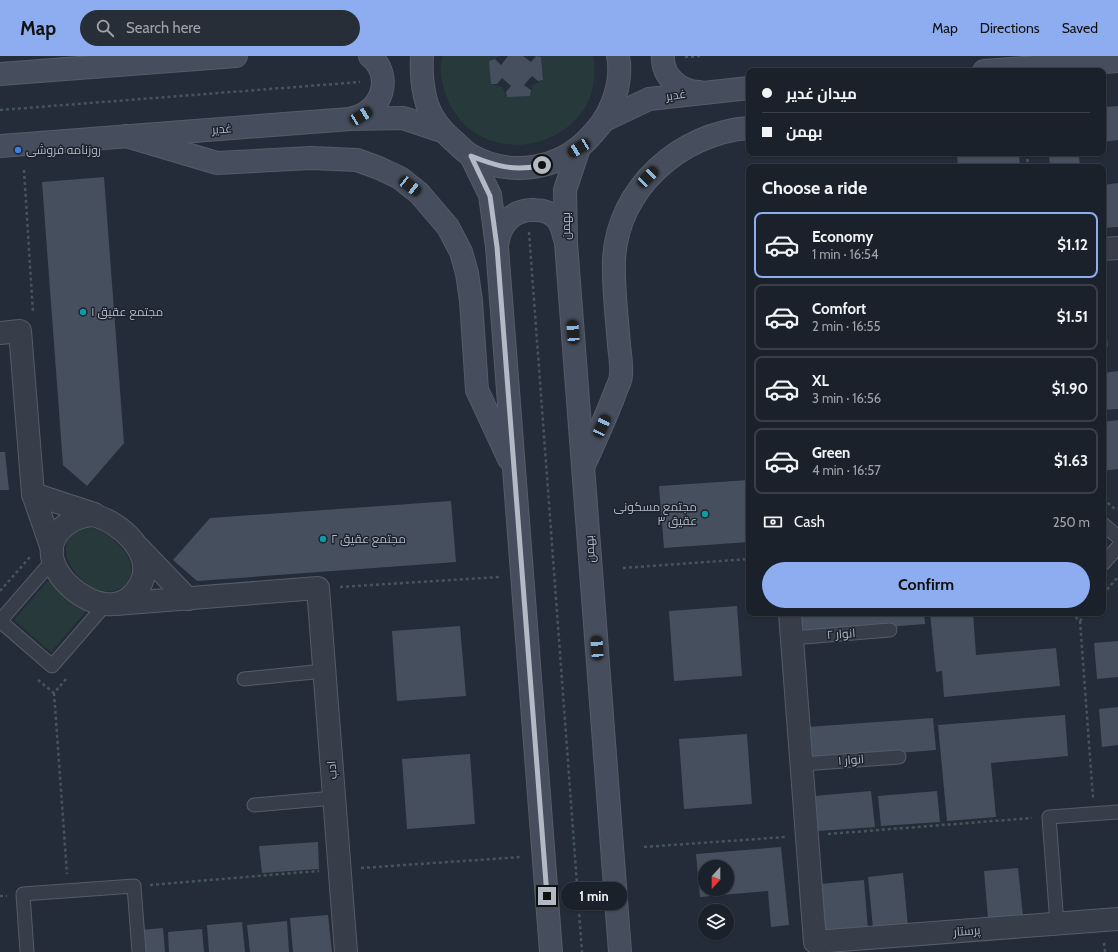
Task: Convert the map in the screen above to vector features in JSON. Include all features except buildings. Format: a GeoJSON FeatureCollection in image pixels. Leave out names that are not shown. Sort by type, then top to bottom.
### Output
{"type":"FeatureCollection","features":[{"type":"Feature","properties":{"kind":"main road"},"geometry":{"type":"LineString","coordinates":[[0,74],[129,60],[236,56]]}},
{"type":"Feature","properties":{"kind":"main road"},"geometry":{"type":"LineString","coordinates":[[350,119],[371,111],[378,102],[382,92],[383,81],[381,70],[370,56]]}},
{"type":"Feature","properties":{"kind":"main road"},"geometry":{"type":"LineString","coordinates":[[422,56],[421,77],[427,105],[442,131],[471,156],[498,166],[528,169],[556,162],[579,148],[607,118],[617,91],[618,56]]}},
{"type":"Feature","properties":{"kind":"main road"},"geometry":{"type":"LineString","coordinates":[[663,56],[666,70],[671,79],[680,87],[690,91],[701,92]]}},
{"type":"Feature","properties":{"kind":"main road"},"geometry":{"type":"LineString","coordinates":[[1024,68],[1118,61]]}},
{"type":"Feature","properties":{"kind":"main road","name":"غدیر"},"geometry":{"type":"LineString","coordinates":[[607,118],[649,99],[701,92],[746,88]]}},
{"type":"Feature","properties":{"kind":"main road","name":"غدیر"},"geometry":{"type":"LineString","coordinates":[[0,146],[350,119],[403,118],[442,131]]}},
{"type":"Feature","properties":{"kind":"main road"},"geometry":{"type":"LineString","coordinates":[[583,466],[608,412],[621,376],[614,259],[618,237],[625,215],[635,196],[648,177],[682,148],[702,138],[724,131],[746,128]]}},
{"type":"Feature","properties":{"kind":"main road"},"geometry":{"type":"LineString","coordinates":[[126,136],[217,163],[311,158],[357,160],[400,178],[419,193],[448,228],[461,252],[467,272],[471,301],[477,390],[514,471]]}},
{"type":"Feature","properties":{"kind":"main road","name":"بهمن"},"geometry":{"type":"LineString","coordinates":[[579,148],[565,190],[566,242],[620,952]]}},
{"type":"Feature","properties":{"kind":"main road"},"geometry":{"type":"LineString","coordinates":[[471,156],[490,196],[497,247],[551,952]]}},
{"type":"Feature","properties":{"kind":"main road"},"geometry":{"type":"LineString","coordinates":[[497,247],[498,236],[510,217],[527,210],[542,210],[551,214],[558,220],[566,242]]}},
{"type":"Feature","properties":{"kind":"street"},"geometry":{"type":"LineString","coordinates":[[1106,249],[1118,248]]}},
{"type":"Feature","properties":{"kind":"street"},"geometry":{"type":"LineString","coordinates":[[10,332],[33,494],[57,572],[78,592],[92,602],[110,604],[318,588]]}},
{"type":"Feature","properties":{"kind":"street"},"geometry":{"type":"LineString","coordinates":[[33,494],[104,518],[113,523],[188,599]]}},
{"type":"Feature","properties":{"kind":"street"},"geometry":{"type":"LineString","coordinates":[[52,554],[55,538],[61,528],[70,520],[87,516],[104,518]]}},
{"type":"Feature","properties":{"kind":"street"},"geometry":{"type":"LineString","coordinates":[[110,604],[127,599],[135,592],[142,582],[144,571],[143,559],[139,548]]}},
{"type":"Feature","properties":{"kind":"street","name":"ادب"},"geometry":{"type":"LineString","coordinates":[[318,588],[346,952]]}},
{"type":"Feature","properties":{"kind":"street"},"geometry":{"type":"LineString","coordinates":[[790,616],[807,835]]}},
{"type":"Feature","properties":{"kind":"street","name":"پرستار"},"geometry":{"type":"LineString","coordinates":[[807,835],[815,942],[1118,919]]}},
{"type":"Feature","properties":{"kind":"lane"},"geometry":{"type":"LineString","coordinates":[[1106,527],[1118,537]]}},
{"type":"Feature","properties":{"kind":"lane"},"geometry":{"type":"LineString","coordinates":[[1106,561],[1118,547]]}},
{"type":"Feature","properties":{"kind":"lane"},"geometry":{"type":"LineString","coordinates":[[52,554],[0,621],[52,666],[110,604]]}},
{"type":"Feature","properties":{"kind":"lane","name":"انوار ۲"},"geometry":{"type":"LineString","coordinates":[[792,638],[890,630]]}},
{"type":"Feature","properties":{"kind":"lane"},"geometry":{"type":"LineString","coordinates":[[244,679],[324,671]]}},
{"type":"Feature","properties":{"kind":"lane","name":"انوار ۱"},"geometry":{"type":"LineString","coordinates":[[802,764],[899,757]]}},
{"type":"Feature","properties":{"kind":"lane"},"geometry":{"type":"LineString","coordinates":[[254,805],[334,798]]}},
{"type":"Feature","properties":{"kind":"lane"},"geometry":{"type":"LineString","coordinates":[[1057,924],[1049,817],[1118,812]]}},
{"type":"Feature","properties":{"kind":"lane"},"geometry":{"type":"LineString","coordinates":[[28,952],[23,894],[134,886],[139,952]]}},
{"type":"Feature","properties":{"kind":"path"},"geometry":{"type":"LineString","coordinates":[[0,110],[383,81]]}},
{"type":"Feature","properties":{"kind":"path"},"geometry":{"type":"LineString","coordinates":[[10,332],[33,321],[24,170]]}},
{"type":"Feature","properties":{"kind":"path"},"geometry":{"type":"LineString","coordinates":[[527,210],[582,952]]}},
{"type":"Feature","properties":{"kind":"path"},"geometry":{"type":"LineString","coordinates":[[1106,502],[1118,512]]}},
{"type":"Feature","properties":{"kind":"path"},"geometry":{"type":"LineString","coordinates":[[623,568],[746,559]]}},
{"type":"Feature","properties":{"kind":"path"},"geometry":{"type":"LineString","coordinates":[[318,588],[499,577]]}},
{"type":"Feature","properties":{"kind":"path"},"geometry":{"type":"LineString","coordinates":[[1106,591],[1118,577]]}},
{"type":"Feature","properties":{"kind":"path"},"geometry":{"type":"LineString","coordinates":[[1075,616],[1080,620]]}},
{"type":"Feature","properties":{"kind":"path"},"geometry":{"type":"LineString","coordinates":[[1083,616],[1080,620],[1094,814]]}},
{"type":"Feature","properties":{"kind":"path"},"geometry":{"type":"LineString","coordinates":[[54,693],[68,891]]}},
{"type":"Feature","properties":{"kind":"path"},"geometry":{"type":"LineString","coordinates":[[644,847],[1049,817]]}},
{"type":"Feature","properties":{"kind":"shaded area"},"geometry":{"type":"Polygon","coordinates":[[[442,56],[500,56],[495,59],[491,84],[502,87],[507,97],[530,96],[533,85],[543,80],[541,57],[535,56],[593,56],[593,87],[582,112],[563,130],[539,142],[513,145],[487,139],[464,124],[445,93],[441,72],[442,56]]]}},
{"type":"Feature","properties":{"kind":"shaded area"},"geometry":{"type":"Polygon","coordinates":[[[92,528],[101,531],[119,545],[131,564],[131,573],[128,582],[118,589],[105,591],[92,587],[80,578],[71,566],[66,554],[67,542],[75,533],[92,528]]]}},
{"type":"Feature","properties":{"kind":"shaded area"},"geometry":{"type":"Polygon","coordinates":[[[49,580],[86,611],[51,652],[14,620],[49,580]]]}},
{"type":"Feature","properties":{"kind":"place","name":"روزنامه فروشی"},"geometry":{"type":"Point","coordinates":[18,150]}},
{"type":"Feature","properties":{"kind":"place","name":"مجتمع عقیق ۱"},"geometry":{"type":"Point","coordinates":[83,312]}},
{"type":"Feature","properties":{"kind":"place","name":"مجتمع مسکونی عقیق ۳"},"geometry":{"type":"Point","coordinates":[705,514]}},
{"type":"Feature","properties":{"kind":"place","name":"مجتمع عقیق ۲"},"geometry":{"type":"Point","coordinates":[323,539]}},
{"type":"Feature","properties":{"kind":"route"},"geometry":{"type":"LineString","coordinates":[[542,165],[528,169],[498,166],[471,156],[490,196],[497,247],[547,896]]}}]}
